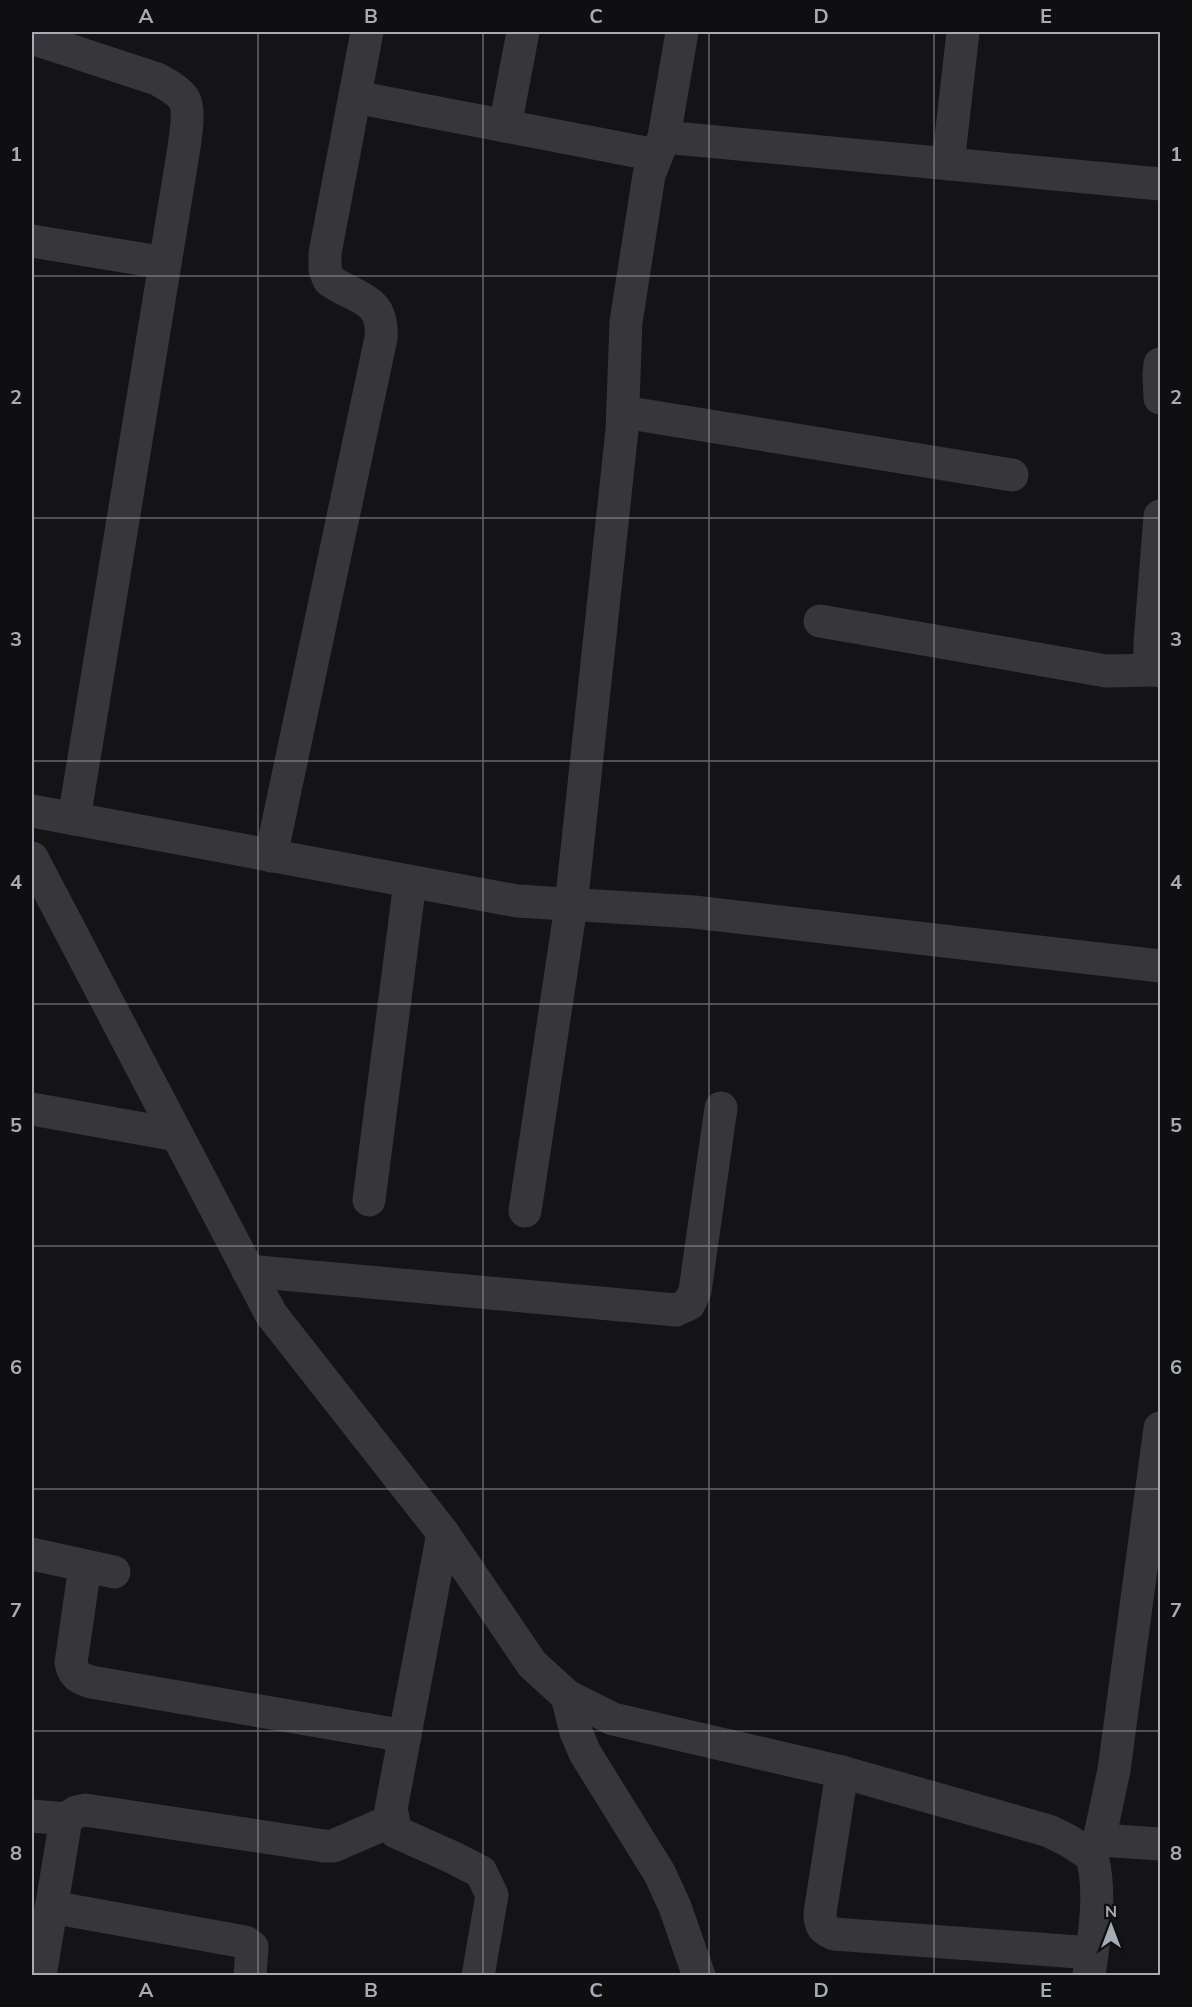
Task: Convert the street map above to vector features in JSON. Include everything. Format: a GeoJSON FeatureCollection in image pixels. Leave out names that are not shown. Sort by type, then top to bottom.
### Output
{"type":"FeatureCollection","features":[{"type":"Feature","properties":{"kind":"street"},"geometry":{"type":"LineString","coordinates":[[271,856],[381,338],[380,313],[373,304],[329,280],[325,270],[325,253],[367,32]]}},
{"type":"Feature","properties":{"kind":"street"},"geometry":{"type":"LineString","coordinates":[[505,126],[523,32]]}},
{"type":"Feature","properties":{"kind":"street"},"geometry":{"type":"LineString","coordinates":[[525,1211],[571,906],[623,412],[626,322],[649,175],[660,146],[682,32]]}},
{"type":"Feature","properties":{"kind":"street"},"geometry":{"type":"LineString","coordinates":[[948,164],[963,32]]}},
{"type":"Feature","properties":{"kind":"street"},"geometry":{"type":"LineString","coordinates":[[32,38],[157,79],[173,89],[184,100],[187,110],[182,160],[74,819]]}},
{"type":"Feature","properties":{"kind":"street"},"geometry":{"type":"LineString","coordinates":[[355,97],[505,126],[660,146],[948,164],[1161,184]]}},
{"type":"Feature","properties":{"kind":"street"},"geometry":{"type":"LineString","coordinates":[[32,241],[165,263]]}},
{"type":"Feature","properties":{"kind":"street"},"geometry":{"type":"LineString","coordinates":[[1161,364],[1159,390],[1161,398]]}},
{"type":"Feature","properties":{"kind":"street"},"geometry":{"type":"LineString","coordinates":[[623,412],[1012,475]]}},
{"type":"Feature","properties":{"kind":"street"},"geometry":{"type":"LineString","coordinates":[[1158,670],[1150,658],[1150,643],[1161,516]]}},
{"type":"Feature","properties":{"kind":"street"},"geometry":{"type":"LineString","coordinates":[[820,621],[1106,671],[1158,670]]}},
{"type":"Feature","properties":{"kind":"street"},"geometry":{"type":"LineString","coordinates":[[32,812],[517,901],[694,912],[1161,966]]}},
{"type":"Feature","properties":{"kind":"street"},"geometry":{"type":"LineString","coordinates":[[32,858],[43,906],[177,1135],[271,1314],[443,1533],[532,1664],[567,1696],[613,1719],[842,1772],[1049,1831],[1069,1841],[1096,1848],[1161,1844]]}},
{"type":"Feature","properties":{"kind":"street"},"geometry":{"type":"LineString","coordinates":[[369,1200],[410,882]]}},
{"type":"Feature","properties":{"kind":"street"},"geometry":{"type":"LineString","coordinates":[[248,1271],[676,1310],[689,1304],[695,1291],[721,1108]]}},
{"type":"Feature","properties":{"kind":"street"},"geometry":{"type":"LineString","coordinates":[[32,1109],[177,1135]]}},
{"type":"Feature","properties":{"kind":"street"},"geometry":{"type":"LineString","coordinates":[[842,1772],[820,1913],[820,1924],[826,1931],[834,1934],[1090,1964],[1097,1897],[1096,1848],[1114,1770],[1157,1479],[1161,1428]]}},
{"type":"Feature","properties":{"kind":"street"},"geometry":{"type":"LineString","coordinates":[[443,1533],[391,1809],[396,1832],[481,1872],[492,1895],[478,1976]]}},
{"type":"Feature","properties":{"kind":"street"},"geometry":{"type":"LineString","coordinates":[[32,1554],[100,1569],[71,1663],[73,1673],[80,1678],[102,1684],[405,1736]]}},
{"type":"Feature","properties":{"kind":"street"},"geometry":{"type":"LineString","coordinates":[[567,1696],[576,1732],[585,1753],[660,1874],[675,1907],[699,1976]]}},
{"type":"Feature","properties":{"kind":"street"},"geometry":{"type":"LineString","coordinates":[[32,1816],[66,1819],[76,1812],[86,1810],[324,1846],[333,1846],[393,1820]]}},
{"type":"Feature","properties":{"kind":"street"},"geometry":{"type":"LineString","coordinates":[[40,1976],[44,1917],[66,1819]]}},
{"type":"Feature","properties":{"kind":"street"},"geometry":{"type":"LineString","coordinates":[[44,1917],[245,1942],[252,1947],[250,1976]]}}]}
